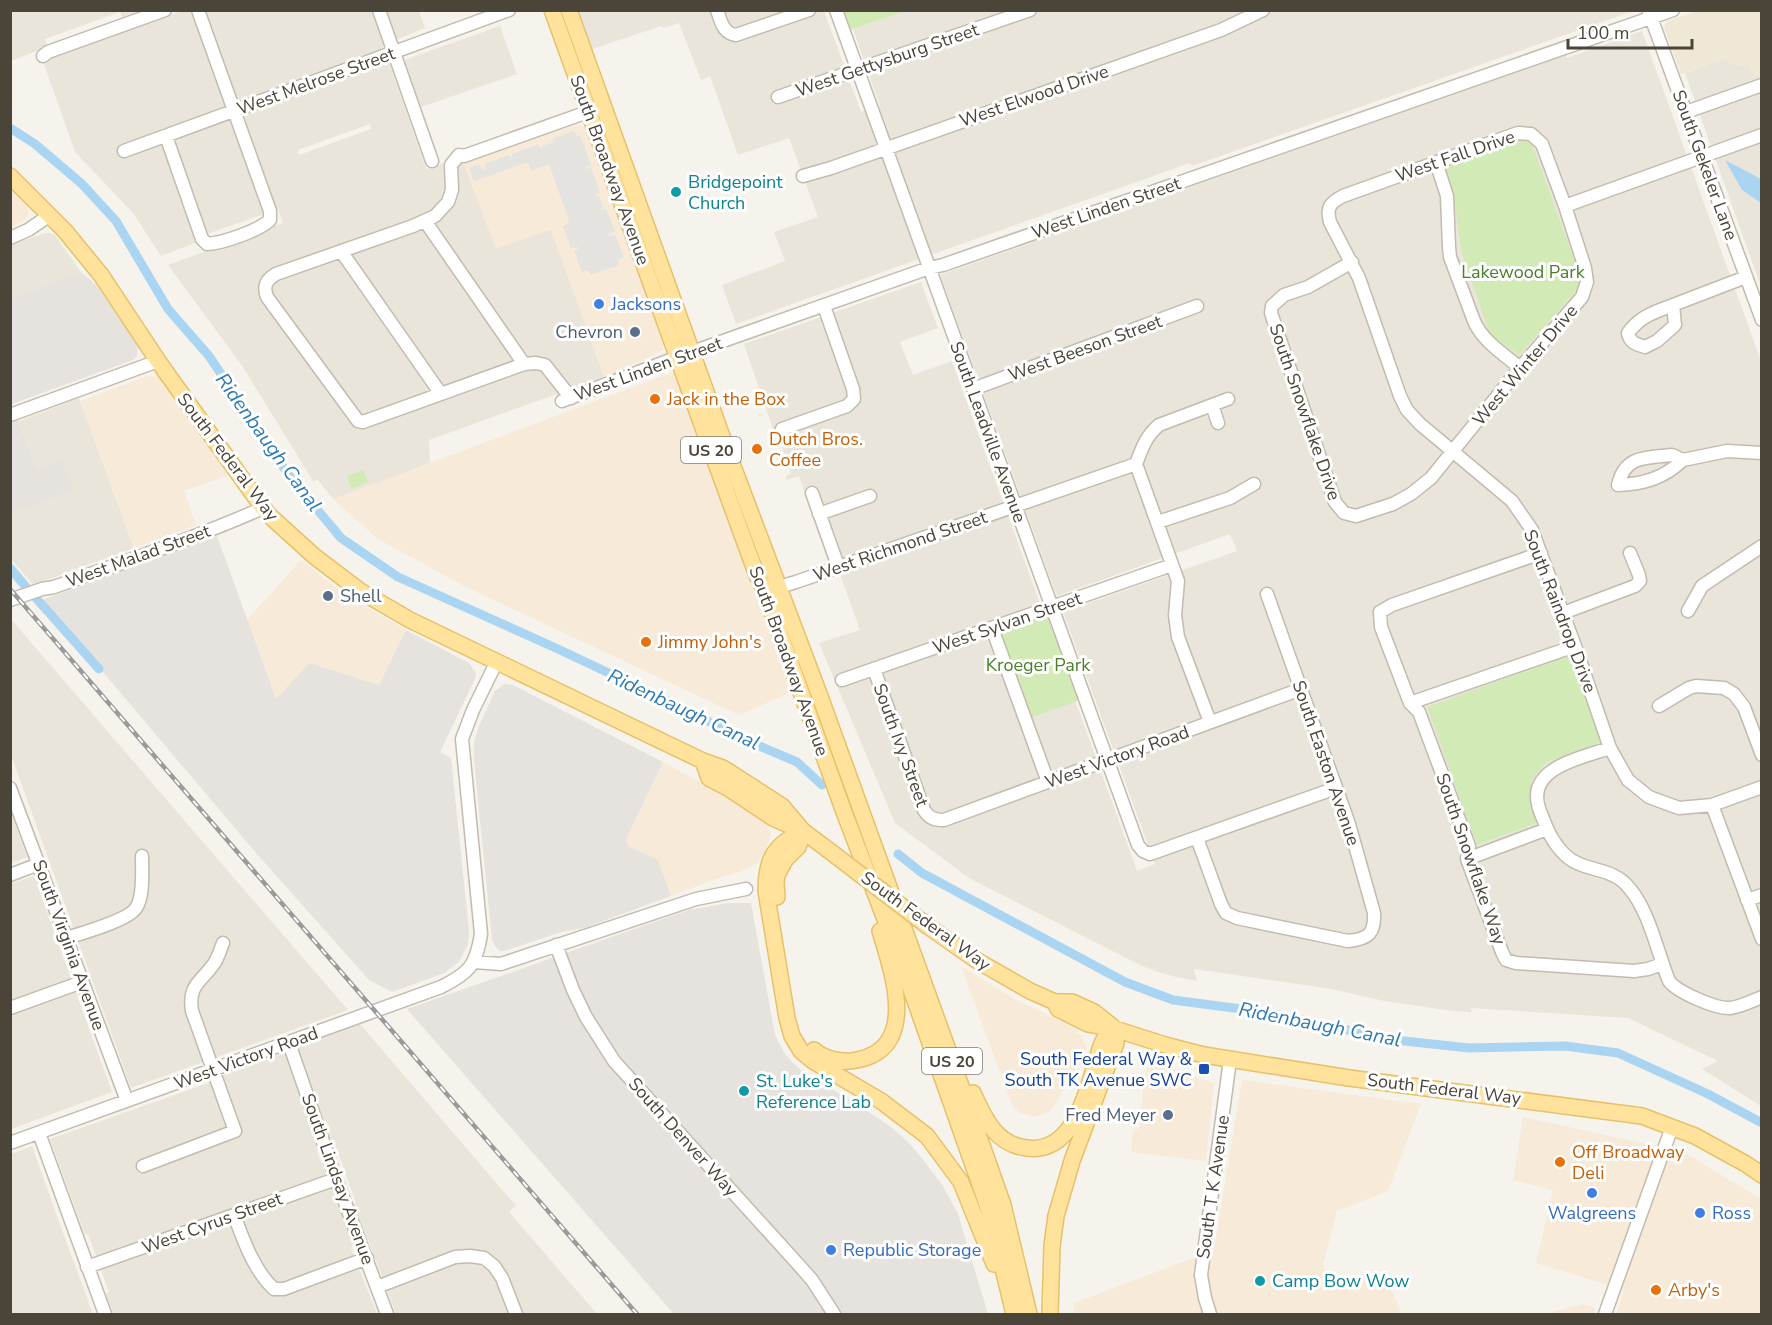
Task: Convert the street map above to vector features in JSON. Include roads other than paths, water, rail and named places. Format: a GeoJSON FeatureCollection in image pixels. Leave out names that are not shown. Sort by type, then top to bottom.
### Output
{"type":"FeatureCollection","features":[{"type":"Feature","properties":{"kind":"main road","name":"South Broadway Avenue"},"geometry":{"type":"LineString","coordinates":[[552,10],[756,573],[772,589],[944,1037],[1003,1205],[1029,1314]]}},
{"type":"Feature","properties":{"kind":"main road","name":"South Broadway Avenue"},"geometry":{"type":"LineString","coordinates":[[569,10],[728,453],[844,812],[901,962],[988,1210],[1014,1314]]}},
{"type":"Feature","properties":{"kind":"main road","name":"South Federal Way"},"geometry":{"type":"LineString","coordinates":[[10,176],[65,231],[101,275],[158,361],[263,508],[300,546],[360,591],[410,620],[723,768],[782,806],[803,831],[929,927],[976,960],[1029,991],[1055,1002],[1072,1002],[1094,1012],[1116,1029],[1165,1045],[1230,1060],[1349,1078],[1642,1116],[1695,1136],[1746,1164],[1761,1175]]}},
{"type":"Feature","properties":{"kind":"main road"},"geometry":{"type":"LineString","coordinates":[[803,831],[798,848],[785,860],[776,882],[797,1019],[801,1032],[817,1052],[828,1058],[842,1061],[857,1061],[871,1056],[882,1048],[891,1038],[897,1017],[895,988],[857,843]]}},
{"type":"Feature","properties":{"kind":"main road"},"geometry":{"type":"LineString","coordinates":[[803,831],[786,839],[779,847],[768,867],[766,881],[787,1018],[792,1035],[801,1050],[813,1061],[881,1101],[927,1136],[961,1182],[1014,1314]]}},
{"type":"Feature","properties":{"kind":"main road"},"geometry":{"type":"LineString","coordinates":[[944,1037],[986,1121],[999,1137],[1014,1146],[1030,1149],[1045,1147],[1060,1139],[1071,1126],[1079,1112],[1104,1039],[1116,1029]]}},
{"type":"Feature","properties":{"kind":"main road"},"geometry":{"type":"LineString","coordinates":[[1050,1314],[1052,1246],[1056,1216],[1072,1161],[1116,1043],[1116,1029]]}},
{"type":"Feature","properties":{"kind":"street"},"geometry":{"type":"LineString","coordinates":[[43,56],[48,52],[165,10]]}},
{"type":"Feature","properties":{"kind":"street"},"geometry":{"type":"LineString","coordinates":[[166,136],[202,239],[207,244],[215,244],[256,229],[270,220],[270,210],[198,10]]}},
{"type":"Feature","properties":{"kind":"street"},"geometry":{"type":"LineString","coordinates":[[379,10],[432,161]]}},
{"type":"Feature","properties":{"kind":"street","name":"West Melrose Street"},"geometry":{"type":"LineString","coordinates":[[123,151],[509,10]]}},
{"type":"Feature","properties":{"kind":"street"},"geometry":{"type":"LineString","coordinates":[[717,10],[726,32],[732,35],[741,34],[809,10]]}},
{"type":"Feature","properties":{"kind":"street","name":"South Leadville Avenue"},"geometry":{"type":"LineString","coordinates":[[836,10],[1138,845],[1150,854],[1197,838]]}},
{"type":"Feature","properties":{"kind":"street","name":"West Gettysburg Street"},"geometry":{"type":"LineString","coordinates":[[778,97],[1030,10]]}},
{"type":"Feature","properties":{"kind":"street","name":"West Elwood Drive"},"geometry":{"type":"LineString","coordinates":[[803,176],[1221,30],[1263,10]]}},
{"type":"Feature","properties":{"kind":"street","name":"West Linden Street"},"geometry":{"type":"LineString","coordinates":[[524,364],[545,365],[567,399],[678,357],[1650,14],[1673,10]]}},
{"type":"Feature","properties":{"kind":"street","name":"South Gekeler Lane"},"geometry":{"type":"LineString","coordinates":[[1650,14],[1761,320]]}},
{"type":"Feature","properties":{"kind":"street"},"geometry":{"type":"LineString","coordinates":[[1686,112],[1761,85]]}},
{"type":"Feature","properties":{"kind":"street"},"geometry":{"type":"LineString","coordinates":[[425,221],[524,364],[363,422],[358,421],[267,297],[265,284],[276,273],[435,216],[448,202],[452,190],[451,165],[459,155],[464,156],[604,106]]}},
{"type":"Feature","properties":{"kind":"street","name":"West Fall Drive"},"geometry":{"type":"LineString","coordinates":[[1352,262],[1327,213],[1334,201],[1518,133],[1531,134],[1542,144],[1565,206]]}},
{"type":"Feature","properties":{"kind":"street"},"geometry":{"type":"LineString","coordinates":[[1565,206],[1761,135]]}},
{"type":"Feature","properties":{"kind":"street"},"geometry":{"type":"LineString","coordinates":[[1436,162],[1448,196],[1450,257],[1474,321],[1485,339],[1520,368]]}},
{"type":"Feature","properties":{"kind":"street","name":"West Winter Drive"},"geometry":{"type":"LineString","coordinates":[[1452,452],[1520,368],[1582,297],[1587,282],[1585,268],[1565,206]]}},
{"type":"Feature","properties":{"kind":"street"},"geometry":{"type":"LineString","coordinates":[[10,238],[28,230],[50,215]]}},
{"type":"Feature","properties":{"kind":"street"},"geometry":{"type":"LineString","coordinates":[[341,250],[441,394]]}},
{"type":"Feature","properties":{"kind":"street","name":"South Raindrop Drive"},"geometry":{"type":"LineString","coordinates":[[1352,262],[1407,410],[1452,452],[1512,501],[1532,530],[1610,748],[1628,780],[1649,797],[1679,808],[1712,804],[1761,787]]}},
{"type":"Feature","properties":{"kind":"street","name":"South Snowflake Drive"},"geometry":{"type":"LineString","coordinates":[[1352,262],[1308,286],[1284,295],[1272,306],[1271,313],[1335,502],[1344,513],[1356,516],[1393,504],[1411,494],[1431,478],[1452,452]]}},
{"type":"Feature","properties":{"kind":"street"},"geometry":{"type":"LineString","coordinates":[[1673,305],[1746,277]]}},
{"type":"Feature","properties":{"kind":"street"},"geometry":{"type":"LineString","coordinates":[[782,429],[847,406],[854,399],[853,389],[824,306]]}},
{"type":"Feature","properties":{"kind":"street","name":"West Beeson Street"},"geometry":{"type":"LineString","coordinates":[[973,389],[1197,306]]}},
{"type":"Feature","properties":{"kind":"street"},"geometry":{"type":"LineString","coordinates":[[10,415],[158,361]]}},
{"type":"Feature","properties":{"kind":"street"},"geometry":{"type":"LineString","coordinates":[[1210,722],[1178,637],[1175,615],[1178,580],[1136,464],[1144,442],[1159,425],[1228,399]]}},
{"type":"Feature","properties":{"kind":"street"},"geometry":{"type":"LineString","coordinates":[[1212,405],[1218,423]]}},
{"type":"Feature","properties":{"kind":"street"},"geometry":{"type":"LineString","coordinates":[[1683,460],[1672,455],[1635,460],[1621,472],[1618,485],[1640,484],[1671,471],[1683,460],[1727,451],[1761,453]]}},
{"type":"Feature","properties":{"kind":"street","name":"West Richmond Street"},"geometry":{"type":"LineString","coordinates":[[772,589],[1136,464]]}},
{"type":"Feature","properties":{"kind":"street"},"geometry":{"type":"LineString","coordinates":[[1158,522],[1230,498],[1254,484]]}},
{"type":"Feature","properties":{"kind":"street"},"geometry":{"type":"LineString","coordinates":[[812,493],[836,560],[835,569]]}},
{"type":"Feature","properties":{"kind":"street"},"geometry":{"type":"LineString","coordinates":[[819,514],[870,496]]}},
{"type":"Feature","properties":{"kind":"street","name":"West Malad Street"},"geometry":{"type":"LineString","coordinates":[[10,600],[54,587],[206,533],[263,508]]}},
{"type":"Feature","properties":{"kind":"street"},"geometry":{"type":"LineString","coordinates":[[1688,611],[1702,586],[1761,546]]}},
{"type":"Feature","properties":{"kind":"street","name":"South Snowflake Way"},"geometry":{"type":"LineString","coordinates":[[1541,553],[1392,605],[1380,612],[1381,627],[1410,703],[1419,712],[1469,846],[1467,859],[1506,960],[1516,963],[1634,971],[1662,964]]}},
{"type":"Feature","properties":{"kind":"street"},"geometry":{"type":"LineString","coordinates":[[1563,613],[1635,586],[1640,581],[1630,553]]}},
{"type":"Feature","properties":{"kind":"street","name":"West Sylvan Street"},"geometry":{"type":"LineString","coordinates":[[842,680],[1172,565]]}},
{"type":"Feature","properties":{"kind":"street","name":"South Easton Avenue"},"geometry":{"type":"LineString","coordinates":[[1197,838],[1226,913],[1237,918],[1348,941],[1360,940],[1370,935],[1374,913],[1349,824],[1267,594]]}},
{"type":"Feature","properties":{"kind":"street"},"geometry":{"type":"LineString","coordinates":[[992,628],[1048,782]]}},
{"type":"Feature","properties":{"kind":"street"},"geometry":{"type":"LineString","coordinates":[[1410,703],[1575,646]]}},
{"type":"Feature","properties":{"kind":"street"},"geometry":{"type":"LineString","coordinates":[[496,661],[472,710],[462,739],[481,934],[478,954],[474,962],[501,964],[696,899],[746,889]]}},
{"type":"Feature","properties":{"kind":"street","name":"South Ivy Street"},"geometry":{"type":"LineString","coordinates":[[874,669],[924,810],[932,819]]}},
{"type":"Feature","properties":{"kind":"street"},"geometry":{"type":"LineString","coordinates":[[1659,706],[1696,686],[1724,688],[1734,694],[1744,707],[1761,755]]}},
{"type":"Feature","properties":{"kind":"street","name":"West Victory Road"},"geometry":{"type":"LineString","coordinates":[[932,819],[944,820],[1301,689]]}},
{"type":"Feature","properties":{"kind":"street"},"geometry":{"type":"LineString","coordinates":[[1610,748],[1558,766],[1547,773],[1539,785],[1537,802],[1555,843],[1575,862],[1604,871],[1629,887],[1644,911],[1672,986],[1718,1007],[1731,1008],[1761,997]]}},
{"type":"Feature","properties":{"kind":"street","name":"South Virginia Avenue"},"geometry":{"type":"LineString","coordinates":[[10,788],[127,1101]]}},
{"type":"Feature","properties":{"kind":"street"},"geometry":{"type":"LineString","coordinates":[[1197,838],[1336,788]]}},
{"type":"Feature","properties":{"kind":"street"},"geometry":{"type":"LineString","coordinates":[[1712,804],[1761,939]]}},
{"type":"Feature","properties":{"kind":"street"},"geometry":{"type":"LineString","coordinates":[[1467,859],[1547,829]]}},
{"type":"Feature","properties":{"kind":"street"},"geometry":{"type":"LineString","coordinates":[[67,938],[128,916],[136,909],[140,898],[142,856]]}},
{"type":"Feature","properties":{"kind":"street"},"geometry":{"type":"LineString","coordinates":[[10,875],[39,864]]}},
{"type":"Feature","properties":{"kind":"street"},"geometry":{"type":"LineString","coordinates":[[1747,900],[1761,895]]}},
{"type":"Feature","properties":{"kind":"street"},"geometry":{"type":"LineString","coordinates":[[142,1166],[235,1131],[190,1000],[191,991],[214,965],[223,943]]}},
{"type":"Feature","properties":{"kind":"street","name":"South Denver Way"},"geometry":{"type":"LineString","coordinates":[[556,945],[586,1017],[614,1061],[797,1263],[834,1314]]}},
{"type":"Feature","properties":{"kind":"street","name":"West Victory Road"},"geometry":{"type":"LineString","coordinates":[[10,1143],[441,987],[460,978],[474,962]]}},
{"type":"Feature","properties":{"kind":"street"},"geometry":{"type":"LineString","coordinates":[[10,1008],[82,982]]}},
{"type":"Feature","properties":{"kind":"street","name":"South Lindsay Avenue"},"geometry":{"type":"LineString","coordinates":[[289,1043],[336,1179],[387,1314]]}},
{"type":"Feature","properties":{"kind":"street","name":"South T K Avenue"},"geometry":{"type":"LineString","coordinates":[[1210,1314],[1201,1275],[1230,1060]]}},
{"type":"Feature","properties":{"kind":"street"},"geometry":{"type":"LineString","coordinates":[[1605,1314],[1672,1127]]}},
{"type":"Feature","properties":{"kind":"street"},"geometry":{"type":"LineString","coordinates":[[39,1133],[105,1314]]}},
{"type":"Feature","properties":{"kind":"street","name":"West Cyrus Street"},"geometry":{"type":"LineString","coordinates":[[87,1267],[336,1179]]}},
{"type":"Feature","properties":{"kind":"street"},"geometry":{"type":"LineString","coordinates":[[234,1215],[247,1248],[265,1281],[274,1289],[284,1289],[367,1258]]}},
{"type":"Feature","properties":{"kind":"street"},"geometry":{"type":"LineString","coordinates":[[377,1287],[455,1257],[484,1258],[494,1266],[502,1278],[516,1314]]}},
{"type":"Feature","properties":{"kind":"water"},"geometry":{"type":"Polygon","coordinates":[[[1725,160],[1761,179],[1761,203],[1742,190],[1725,160]]]}},
{"type":"Feature","properties":{"kind":"waterway","name":"Ridenbaugh Canal"},"geometry":{"type":"LineString","coordinates":[[10,128],[35,144],[82,184],[116,221],[168,309],[209,356],[290,477],[341,538],[398,577],[558,649],[750,742],[797,762],[822,785]]}},
{"type":"Feature","properties":{"kind":"waterway"},"geometry":{"type":"LineString","coordinates":[[10,568],[26,587]]}},
{"type":"Feature","properties":{"kind":"waterway"},"geometry":{"type":"LineString","coordinates":[[36,598],[99,669]]}},
{"type":"Feature","properties":{"kind":"waterway","name":"Ridenbaugh Canal"},"geometry":{"type":"LineString","coordinates":[[898,854],[922,873],[1125,982],[1173,1000],[1264,1012],[1395,1040],[1469,1048],[1565,1046],[1618,1053],[1708,1094],[1762,1123]]}},
{"type":"Feature","properties":{"kind":"railway"},"geometry":{"type":"LineString","coordinates":[[10,589],[637,1314]]}},
{"type":"Feature","properties":{"kind":"place","name":"Bridgepoint Church"},"geometry":{"type":"Point","coordinates":[676,192]}},
{"type":"Feature","properties":{"kind":"place","name":"Jacksons"},"geometry":{"type":"Point","coordinates":[599,304]}},
{"type":"Feature","properties":{"kind":"place","name":"Chevron"},"geometry":{"type":"Point","coordinates":[635,332]}},
{"type":"Feature","properties":{"kind":"place","name":"Jack in the Box"},"geometry":{"type":"Point","coordinates":[655,399]}},
{"type":"Feature","properties":{"kind":"place","name":"Dutch Bros. Coffee"},"geometry":{"type":"Point","coordinates":[757,449]}},
{"type":"Feature","properties":{"kind":"place","name":"Shell"},"geometry":{"type":"Point","coordinates":[328,596]}},
{"type":"Feature","properties":{"kind":"place","name":"Jimmy John's"},"geometry":{"type":"Point","coordinates":[646,642]}},
{"type":"Feature","properties":{"kind":"place","name":"South Federal Way & South TK Avenue SWC"},"geometry":{"type":"Point","coordinates":[1204,1069]}},
{"type":"Feature","properties":{"kind":"place","name":"St. Luke's Reference Lab"},"geometry":{"type":"Point","coordinates":[744,1091]}},
{"type":"Feature","properties":{"kind":"place","name":"Fred Meyer"},"geometry":{"type":"Point","coordinates":[1168,1115]}},
{"type":"Feature","properties":{"kind":"place","name":"Off Broadway Deli"},"geometry":{"type":"Point","coordinates":[1560,1162]}},
{"type":"Feature","properties":{"kind":"place","name":"Walgreens"},"geometry":{"type":"Point","coordinates":[1592,1193]}},
{"type":"Feature","properties":{"kind":"place","name":"Ross"},"geometry":{"type":"Point","coordinates":[1700,1213]}},
{"type":"Feature","properties":{"kind":"place","name":"Republic Storage"},"geometry":{"type":"Point","coordinates":[831,1250]}},
{"type":"Feature","properties":{"kind":"place","name":"Camp Bow Wow"},"geometry":{"type":"Point","coordinates":[1260,1281]}},
{"type":"Feature","properties":{"kind":"place","name":"Arby's"},"geometry":{"type":"Point","coordinates":[1656,1290]}},
{"type":"Feature","properties":{"kind":"park label","name":"Lakewood Park"},"geometry":{"type":"Point","coordinates":[1523,272]}},
{"type":"Feature","properties":{"kind":"park label","name":"Kroeger Park"},"geometry":{"type":"Point","coordinates":[1038,665]}}]}
